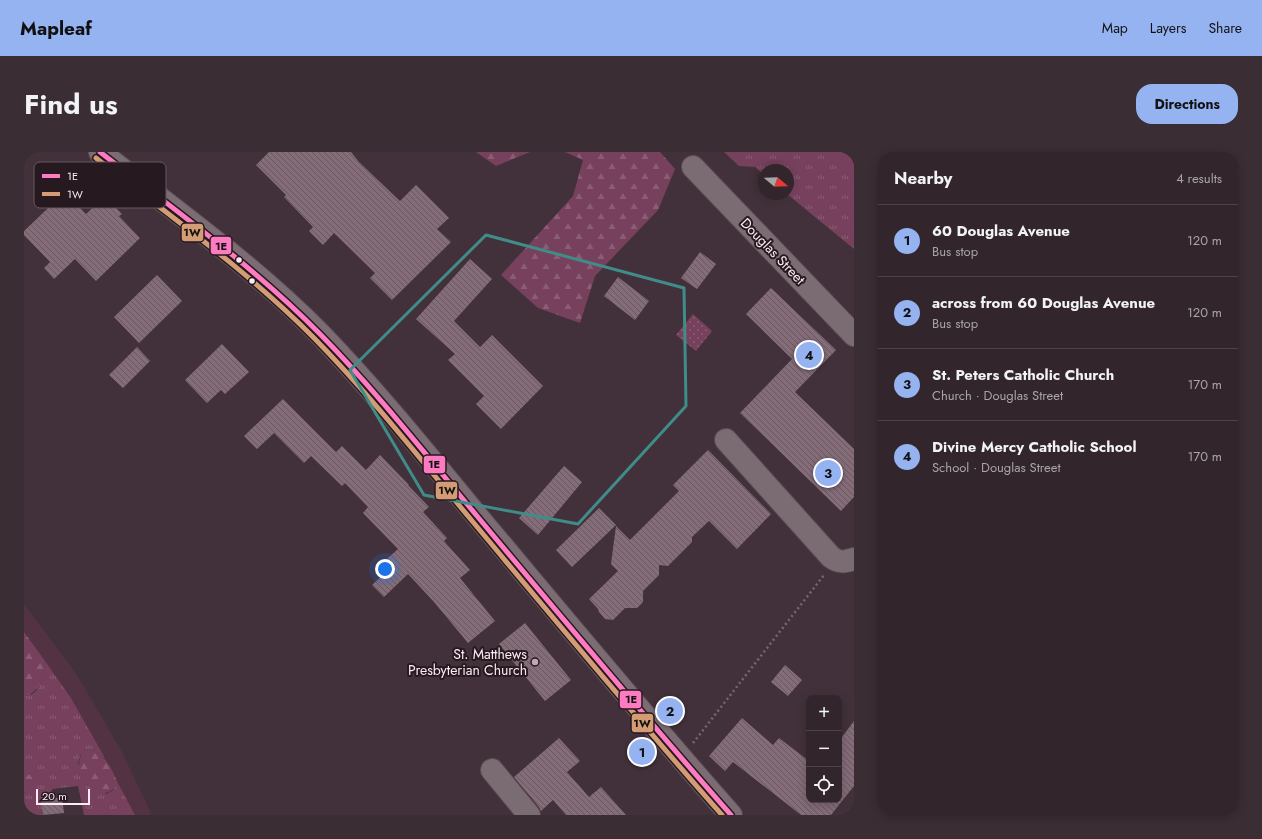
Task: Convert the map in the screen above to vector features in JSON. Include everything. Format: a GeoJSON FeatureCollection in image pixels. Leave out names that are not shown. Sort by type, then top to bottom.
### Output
{"type":"FeatureCollection","features":[{"type":"Feature","properties":{"kind":"street"},"geometry":{"type":"LineString","coordinates":[[100,152],[113,162]]}},
{"type":"Feature","properties":{"kind":"street","name":"Douglas Street"},"geometry":{"type":"LineString","coordinates":[[693,167],[854,335]]}},
{"type":"Feature","properties":{"kind":"street"},"geometry":{"type":"LineString","coordinates":[[166,204],[254,274],[286,302],[320,335],[386,406],[543,595],[731,815]]}},
{"type":"Feature","properties":{"kind":"street"},"geometry":{"type":"LineString","coordinates":[[726,440],[822,548],[845,560]]}},
{"type":"Feature","properties":{"kind":"street"},"geometry":{"type":"LineString","coordinates":[[492,770],[529,815]]}},
{"type":"Feature","properties":{"kind":"path"},"geometry":{"type":"LineString","coordinates":[[679,755],[696,740],[845,560]]}},
{"type":"Feature","properties":{"kind":"highlighted area"},"geometry":{"type":"Polygon","coordinates":[[[486,235],[684,288],[686,406],[578,524],[424,495],[350,370],[486,235]]]}},
{"type":"Feature","properties":{"kind":"shaded area"},"geometry":{"type":"Polygon","coordinates":[[[24,604],[72,668],[86,690],[122,752],[152,815],[135,815],[71,698],[24,632],[24,604]]]}},
{"type":"Feature","properties":{"kind":"green space"},"geometry":{"type":"Polygon","coordinates":[[[476,152],[530,152],[496,166],[476,152]]]}},
{"type":"Feature","properties":{"kind":"green space"},"geometry":{"type":"Polygon","coordinates":[[[565,152],[660,152],[675,169],[658,210],[595,276],[580,323],[538,308],[501,275],[573,196],[583,160],[565,152]]]}},
{"type":"Feature","properties":{"kind":"green space"},"geometry":{"type":"Polygon","coordinates":[[[724,152],[854,152],[854,249],[794,200],[794,164],[758,164],[758,170],[755,167],[739,166],[724,152]]]}},
{"type":"Feature","properties":{"kind":"green space"},"geometry":{"type":"Polygon","coordinates":[[[823,152],[854,152],[854,172],[823,152]]]}},
{"type":"Feature","properties":{"kind":"green space"},"geometry":{"type":"Polygon","coordinates":[[[693,314],[712,331],[696,351],[676,335],[693,314]]]}},
{"type":"Feature","properties":{"kind":"green space"},"geometry":{"type":"Polygon","coordinates":[[[24,632],[45,661],[43,677],[39,686],[36,690],[26,696],[24,696],[24,632]]]}},
{"type":"Feature","properties":{"kind":"green space"},"geometry":{"type":"Polygon","coordinates":[[[45,661],[71,698],[105,758],[94,751],[85,749],[80,756],[78,764],[106,794],[112,791],[118,783],[135,815],[84,815],[78,786],[52,789],[53,798],[41,800],[43,815],[24,815],[24,793],[26,792],[24,773],[24,696],[30,695],[38,688],[42,678],[45,661]]]}},
{"type":"Feature","properties":{"kind":"green space"},"geometry":{"type":"Polygon","coordinates":[[[85,749],[97,752],[106,760],[118,783],[111,791],[103,793],[95,791],[82,777],[79,768],[80,758],[85,749]]]}},
{"type":"Feature","properties":{"kind":"green space"},"geometry":{"type":"Polygon","coordinates":[[[24,773],[32,776],[32,781],[29,790],[24,793],[24,773]]]}},
{"type":"Feature","properties":{"kind":"building"},"geometry":{"type":"Polygon","coordinates":[[[269,152],[351,152],[359,162],[400,201],[416,185],[449,218],[437,229],[451,242],[392,300],[370,278],[375,273],[334,233],[323,245],[309,231],[313,227],[284,197],[286,195],[256,165],[269,152]]]}},
{"type":"Feature","properties":{"kind":"building"},"geometry":{"type":"Polygon","coordinates":[[[48,208],[80,208],[86,214],[92,208],[116,208],[122,214],[119,216],[140,238],[96,281],[75,259],[54,279],[44,268],[50,262],[24,235],[24,231],[48,208]]]}},
{"type":"Feature","properties":{"kind":"building"},"geometry":{"type":"Polygon","coordinates":[[[700,252],[716,264],[697,289],[681,278],[700,252]]]}},
{"type":"Feature","properties":{"kind":"building"},"geometry":{"type":"Polygon","coordinates":[[[470,259],[492,279],[454,321],[480,347],[492,335],[543,386],[501,429],[476,404],[484,396],[448,360],[455,354],[416,319],[470,259]]]}},
{"type":"Feature","properties":{"kind":"building"},"geometry":{"type":"Polygon","coordinates":[[[157,275],[182,301],[139,343],[114,317],[157,275]]]}},
{"type":"Feature","properties":{"kind":"building"},"geometry":{"type":"Polygon","coordinates":[[[618,277],[649,301],[635,320],[604,296],[618,277]]]}},
{"type":"Feature","properties":{"kind":"building"},"geometry":{"type":"Polygon","coordinates":[[[771,288],[836,350],[795,392],[854,449],[854,497],[841,511],[740,413],[792,359],[746,314],[771,288]]]}},
{"type":"Feature","properties":{"kind":"building"},"geometry":{"type":"Polygon","coordinates":[[[222,344],[249,372],[225,394],[221,390],[207,403],[185,380],[222,344]]]}},
{"type":"Feature","properties":{"kind":"building"},"geometry":{"type":"Polygon","coordinates":[[[137,347],[150,361],[123,388],[109,375],[137,347]]]}},
{"type":"Feature","properties":{"kind":"building"},"geometry":{"type":"Polygon","coordinates":[[[283,399],[336,452],[342,446],[366,470],[380,455],[409,485],[429,507],[423,512],[447,538],[444,541],[470,570],[460,578],[495,621],[468,643],[434,602],[408,574],[384,597],[372,585],[385,573],[379,566],[398,549],[363,513],[368,507],[345,483],[342,486],[311,456],[304,463],[274,433],[257,449],[244,436],[283,399]]]}},
{"type":"Feature","properties":{"kind":"building"},"geometry":{"type":"Polygon","coordinates":[[[708,450],[771,514],[737,549],[709,521],[692,537],[692,542],[668,566],[659,565],[659,575],[643,591],[643,602],[637,608],[625,608],[613,620],[605,619],[589,599],[618,571],[611,564],[616,526],[630,540],[679,491],[673,485],[708,450]]]}},
{"type":"Feature","properties":{"kind":"building"},"geometry":{"type":"Polygon","coordinates":[[[564,466],[582,482],[538,535],[519,518],[564,466]]]}},
{"type":"Feature","properties":{"kind":"building"},"geometry":{"type":"Polygon","coordinates":[[[599,508],[616,525],[572,567],[556,550],[599,508]]]}},
{"type":"Feature","properties":{"kind":"building","name":"St. Matthews Presbyterian Church"},"geometry":{"type":"Polygon","coordinates":[[[525,623],[571,680],[545,701],[499,644],[525,623]]]}},
{"type":"Feature","properties":{"kind":"building"},"geometry":{"type":"Polygon","coordinates":[[[785,665],[802,680],[788,696],[771,682],[785,665]]]}},
{"type":"Feature","properties":{"kind":"building"},"geometry":{"type":"Polygon","coordinates":[[[742,718],[773,745],[779,738],[806,759],[806,803],[841,803],[831,815],[801,815],[733,762],[725,771],[709,756],[742,718]]]}},
{"type":"Feature","properties":{"kind":"building"},"geometry":{"type":"Polygon","coordinates":[[[854,721],[854,786],[842,801],[842,737],[854,721]]]}},
{"type":"Feature","properties":{"kind":"building"},"geometry":{"type":"Polygon","coordinates":[[[559,738],[580,761],[567,772],[589,797],[601,787],[626,815],[566,815],[553,800],[541,811],[514,777],[559,738]]]}},
{"type":"Feature","properties":{"kind":"building"},"geometry":{"type":"Polygon","coordinates":[[[62,797],[64,813],[43,815],[41,800],[62,797]]]}},
{"type":"Feature","properties":{"kind":"transit line","name":"1E"},"geometry":{"type":"LineString","coordinates":[[100,152],[113,162]]}},
{"type":"Feature","properties":{"kind":"transit line","name":"1W"},"geometry":{"type":"LineString","coordinates":[[96,158],[101,162]]}},
{"type":"Feature","properties":{"kind":"transit line","name":"1E"},"geometry":{"type":"LineString","coordinates":[[166,202],[268,285],[341,356],[400,424],[603,667],[731,815]]}},
{"type":"Feature","properties":{"kind":"transit line","name":"1W"},"geometry":{"type":"LineString","coordinates":[[161,208],[236,267],[289,313],[356,382],[596,669],[722,815]]}},
{"type":"Feature","properties":{"kind":"place","name":"Divine Mercy Catholic School"},"geometry":{"type":"Point","coordinates":[809,355]}},
{"type":"Feature","properties":{"kind":"place","name":"St. Peters Catholic Church"},"geometry":{"type":"Point","coordinates":[828,473]}},
{"type":"Feature","properties":{"kind":"place","name":"St. Matthews Presbyterian Church"},"geometry":{"type":"Point","coordinates":[535,662]}},
{"type":"Feature","properties":{"kind":"place","name":"across from 60 Douglas Avenue"},"geometry":{"type":"Point","coordinates":[670,711]}},
{"type":"Feature","properties":{"kind":"place","name":"60 Douglas Avenue"},"geometry":{"type":"Point","coordinates":[642,752]}}]}
